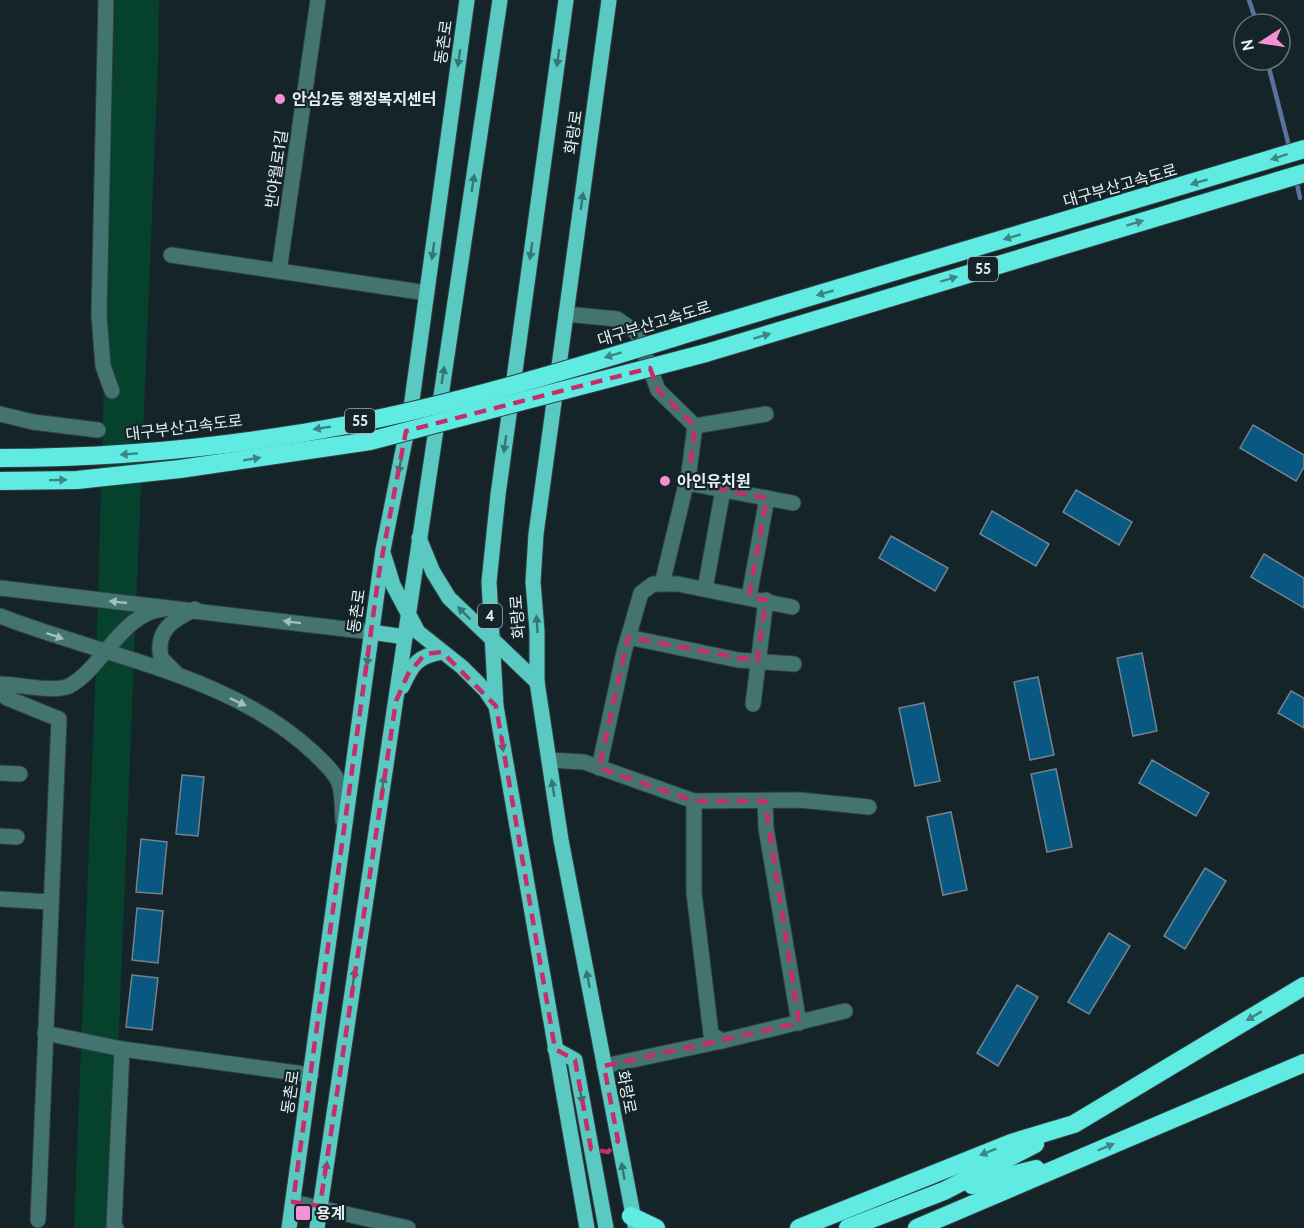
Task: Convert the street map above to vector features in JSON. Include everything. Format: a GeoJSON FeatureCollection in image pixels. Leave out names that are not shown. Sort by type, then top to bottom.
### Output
{"type":"FeatureCollection","features":[{"type":"Feature","properties":{"kind":"highway","name":"대구부산고속도로"},"geometry":{"type":"LineString","coordinates":[[0,458],[71,458],[184,449],[347,425],[528,381],[1304,150]]}},
{"type":"Feature","properties":{"kind":"highway","name":"55"},"geometry":{"type":"LineString","coordinates":[[0,481],[76,480],[180,469],[370,441],[706,353],[1304,173]]}},
{"type":"Feature","properties":{"kind":"highway"},"geometry":{"type":"LineString","coordinates":[[848,1228],[944,1191],[1074,1124],[1304,986]]}},
{"type":"Feature","properties":{"kind":"highway"},"geometry":{"type":"LineString","coordinates":[[917,1228],[1304,1063]]}},
{"type":"Feature","properties":{"kind":"highway"},"geometry":{"type":"LineString","coordinates":[[799,1228],[1011,1143],[1074,1124]]}},
{"type":"Feature","properties":{"kind":"highway"},"geometry":{"type":"LineString","coordinates":[[944,1191],[1082,1157]]}},
{"type":"Feature","properties":{"kind":"highway"},"geometry":{"type":"LineString","coordinates":[[632,1224],[656,1228]]}},
{"type":"Feature","properties":{"kind":"main road","name":"동촌로"},"geometry":{"type":"LineString","coordinates":[[289,1228],[382,550],[410,415],[467,0]]}},
{"type":"Feature","properties":{"kind":"main road"},"geometry":{"type":"LineString","coordinates":[[317,1228],[500,0]]}},
{"type":"Feature","properties":{"kind":"main road","name":"화랑로"},"geometry":{"type":"LineString","coordinates":[[566,0],[498,495],[489,582],[496,706],[587,1228]]}},
{"type":"Feature","properties":{"kind":"main road","name":"화랑로"},"geometry":{"type":"LineString","coordinates":[[609,0],[536,534],[533,582],[537,631],[537,682],[561,840],[632,1224]]}},
{"type":"Feature","properties":{"kind":"main road"},"geometry":{"type":"LineString","coordinates":[[419,537],[433,572],[449,598],[537,682]]}},
{"type":"Feature","properties":{"kind":"main road"},"geometry":{"type":"LineString","coordinates":[[382,550],[393,585],[418,632],[470,675],[496,706]]}},
{"type":"Feature","properties":{"kind":"main road"},"geometry":{"type":"LineString","coordinates":[[371,632],[405,637]]}},
{"type":"Feature","properties":{"kind":"main road"},"geometry":{"type":"LineString","coordinates":[[396,701],[408,674],[418,660],[425,654],[442,652]]}},
{"type":"Feature","properties":{"kind":"main road"},"geometry":{"type":"LineString","coordinates":[[555,1048],[575,1060],[606,1228]]}},
{"type":"Feature","properties":{"kind":"main road"},"geometry":{"type":"LineString","coordinates":[[591,1149],[600,1153],[608,1152],[618,1141]]}},
{"type":"Feature","properties":{"kind":"street"},"geometry":{"type":"LineString","coordinates":[[106,0],[99,315],[103,366],[112,391]]}},
{"type":"Feature","properties":{"kind":"street","name":"반야월로1길"},"geometry":{"type":"LineString","coordinates":[[279,271],[318,0]]}},
{"type":"Feature","properties":{"kind":"street"},"geometry":{"type":"LineString","coordinates":[[171,255],[427,293]]}},
{"type":"Feature","properties":{"kind":"street"},"geometry":{"type":"LineString","coordinates":[[566,314],[617,319],[637,333],[658,390],[695,426]]}},
{"type":"Feature","properties":{"kind":"street"},"geometry":{"type":"LineString","coordinates":[[0,414],[33,422],[98,430]]}},
{"type":"Feature","properties":{"kind":"street"},"geometry":{"type":"LineString","coordinates":[[695,426],[766,414]]}},
{"type":"Feature","properties":{"kind":"street"},"geometry":{"type":"LineString","coordinates":[[662,584],[687,483],[695,426]]}},
{"type":"Feature","properties":{"kind":"street"},"geometry":{"type":"LineString","coordinates":[[687,483],[793,503]]}},
{"type":"Feature","properties":{"kind":"street"},"geometry":{"type":"LineString","coordinates":[[705,589],[723,490]]}},
{"type":"Feature","properties":{"kind":"street"},"geometry":{"type":"LineString","coordinates":[[749,597],[767,498]]}},
{"type":"Feature","properties":{"kind":"street"},"geometry":{"type":"LineString","coordinates":[[599,768],[628,637],[641,593],[653,584],[662,584],[705,589],[792,607]]}},
{"type":"Feature","properties":{"kind":"street"},"geometry":{"type":"LineString","coordinates":[[0,588],[195,609],[371,632]]}},
{"type":"Feature","properties":{"kind":"street"},"geometry":{"type":"LineString","coordinates":[[753,704],[766,600]]}},
{"type":"Feature","properties":{"kind":"street"},"geometry":{"type":"LineString","coordinates":[[0,684],[52,688],[68,686],[96,664],[104,650],[118,635],[160,609],[176,608]]}},
{"type":"Feature","properties":{"kind":"street"},"geometry":{"type":"LineString","coordinates":[[183,679],[166,666],[161,658],[161,637],[166,626],[195,609]]}},
{"type":"Feature","properties":{"kind":"street"},"geometry":{"type":"LineString","coordinates":[[0,616],[64,640],[104,650],[183,679],[264,714],[306,746],[327,766],[338,782],[344,830]]}},
{"type":"Feature","properties":{"kind":"street"},"geometry":{"type":"LineString","coordinates":[[628,637],[757,661],[794,664]]}},
{"type":"Feature","properties":{"kind":"street"},"geometry":{"type":"LineString","coordinates":[[0,692],[7,698],[58,719],[38,1220]]}},
{"type":"Feature","properties":{"kind":"street"},"geometry":{"type":"LineString","coordinates":[[549,760],[584,762],[694,801],[800,800],[869,807]]}},
{"type":"Feature","properties":{"kind":"street"},"geometry":{"type":"LineString","coordinates":[[0,773],[20,774]]}},
{"type":"Feature","properties":{"kind":"street"},"geometry":{"type":"LineString","coordinates":[[694,801],[694,893],[707,1011],[711,1034],[722,1041]]}},
{"type":"Feature","properties":{"kind":"street"},"geometry":{"type":"LineString","coordinates":[[765,801],[766,828],[799,1023]]}},
{"type":"Feature","properties":{"kind":"street"},"geometry":{"type":"LineString","coordinates":[[0,836],[17,837]]}},
{"type":"Feature","properties":{"kind":"street"},"geometry":{"type":"LineString","coordinates":[[0,898],[51,902]]}},
{"type":"Feature","properties":{"kind":"street"},"geometry":{"type":"LineString","coordinates":[[604,1066],[722,1041],[845,1011]]}},
{"type":"Feature","properties":{"kind":"street"},"geometry":{"type":"LineString","coordinates":[[45,1033],[122,1049],[311,1075]]}},
{"type":"Feature","properties":{"kind":"street"},"geometry":{"type":"LineString","coordinates":[[116,1228],[114,1226],[122,1049]]}},
{"type":"Feature","properties":{"kind":"street"},"geometry":{"type":"LineString","coordinates":[[293,1202],[320,1206],[408,1228]]}},
{"type":"Feature","properties":{"kind":"highlighted area"},"geometry":{"type":"Polygon","coordinates":[[[650,368],[658,390],[695,426],[688,483],[767,498],[749,596],[766,600],[757,661],[628,637],[599,768],[694,801],[765,801],[799,1023],[604,1066],[618,1141],[608,1152],[591,1149],[575,1060],[555,1049],[496,706],[442,652],[425,654],[408,674],[396,701],[320,1206],[293,1202],[379,573],[406,431],[650,368]]]}},
{"type":"Feature","properties":{"kind":"green space"},"geometry":{"type":"Polygon","coordinates":[[[115,0],[159,0],[158,66],[111,1228],[74,1228],[96,664],[115,0]]]}},
{"type":"Feature","properties":{"kind":"building"},"geometry":{"type":"Polygon","coordinates":[[[1253,425],[1304,455],[1304,467],[1296,481],[1240,448],[1253,425]]]}},
{"type":"Feature","properties":{"kind":"building"},"geometry":{"type":"Polygon","coordinates":[[[1076,490],[1132,522],[1119,545],[1063,512],[1076,490]]]}},
{"type":"Feature","properties":{"kind":"building"},"geometry":{"type":"Polygon","coordinates":[[[992,511],[1049,544],[1036,566],[980,534],[992,511]]]}},
{"type":"Feature","properties":{"kind":"building"},"geometry":{"type":"Polygon","coordinates":[[[891,536],[948,568],[935,591],[879,558],[891,536]]]}},
{"type":"Feature","properties":{"kind":"building"},"geometry":{"type":"Polygon","coordinates":[[[1264,554],[1304,578],[1304,608],[1251,577],[1264,554]]]}},
{"type":"Feature","properties":{"kind":"building"},"geometry":{"type":"Polygon","coordinates":[[[1142,653],[1157,731],[1133,736],[1117,658],[1142,653]]]}},
{"type":"Feature","properties":{"kind":"building"},"geometry":{"type":"Polygon","coordinates":[[[1038,677],[1054,755],[1030,760],[1014,682],[1038,677]]]}},
{"type":"Feature","properties":{"kind":"building"},"geometry":{"type":"Polygon","coordinates":[[[1291,691],[1304,698],[1304,728],[1278,713],[1291,691]]]}},
{"type":"Feature","properties":{"kind":"building"},"geometry":{"type":"Polygon","coordinates":[[[924,703],[940,781],[915,786],[899,708],[924,703]]]}},
{"type":"Feature","properties":{"kind":"building"},"geometry":{"type":"Polygon","coordinates":[[[1152,760],[1209,793],[1196,816],[1139,783],[1152,760]]]}},
{"type":"Feature","properties":{"kind":"building"},"geometry":{"type":"Polygon","coordinates":[[[1056,769],[1072,847],[1047,852],[1031,774],[1056,769]]]}},
{"type":"Feature","properties":{"kind":"building"},"geometry":{"type":"Polygon","coordinates":[[[182,775],[204,777],[198,836],[176,834],[182,775]]]}},
{"type":"Feature","properties":{"kind":"building"},"geometry":{"type":"Polygon","coordinates":[[[951,812],[967,890],[943,895],[927,817],[951,812]]]}},
{"type":"Feature","properties":{"kind":"building"},"geometry":{"type":"Polygon","coordinates":[[[141,839],[167,842],[162,894],[136,892],[141,839]]]}},
{"type":"Feature","properties":{"kind":"building"},"geometry":{"type":"Polygon","coordinates":[[[1205,868],[1226,881],[1185,949],[1164,936],[1205,868]]]}},
{"type":"Feature","properties":{"kind":"building"},"geometry":{"type":"Polygon","coordinates":[[[137,908],[163,911],[158,963],[132,960],[137,908]]]}},
{"type":"Feature","properties":{"kind":"building"},"geometry":{"type":"Polygon","coordinates":[[[1109,933],[1130,946],[1089,1014],[1068,1002],[1109,933]]]}},
{"type":"Feature","properties":{"kind":"building"},"geometry":{"type":"Polygon","coordinates":[[[132,975],[158,978],[152,1030],[126,1027],[132,975]]]}},
{"type":"Feature","properties":{"kind":"building"},"geometry":{"type":"Polygon","coordinates":[[[1017,985],[1038,997],[998,1066],[977,1053],[1017,985]]]}},
{"type":"Feature","properties":{"kind":"waterway"},"geometry":{"type":"LineString","coordinates":[[1249,0],[1253,12]]}},
{"type":"Feature","properties":{"kind":"waterway"},"geometry":{"type":"LineString","coordinates":[[1270,72],[1290,150]]}},
{"type":"Feature","properties":{"kind":"waterway"},"geometry":{"type":"LineString","coordinates":[[1296,179],[1300,198]]}},
{"type":"Feature","properties":{"kind":"place","name":"안심2동 행정복지센터"},"geometry":{"type":"Point","coordinates":[280,99]}},
{"type":"Feature","properties":{"kind":"place","name":"아인유치원"},"geometry":{"type":"Point","coordinates":[665,481]}},
{"type":"Feature","properties":{"kind":"place","name":"용계"},"geometry":{"type":"Point","coordinates":[303,1213]}}]}
